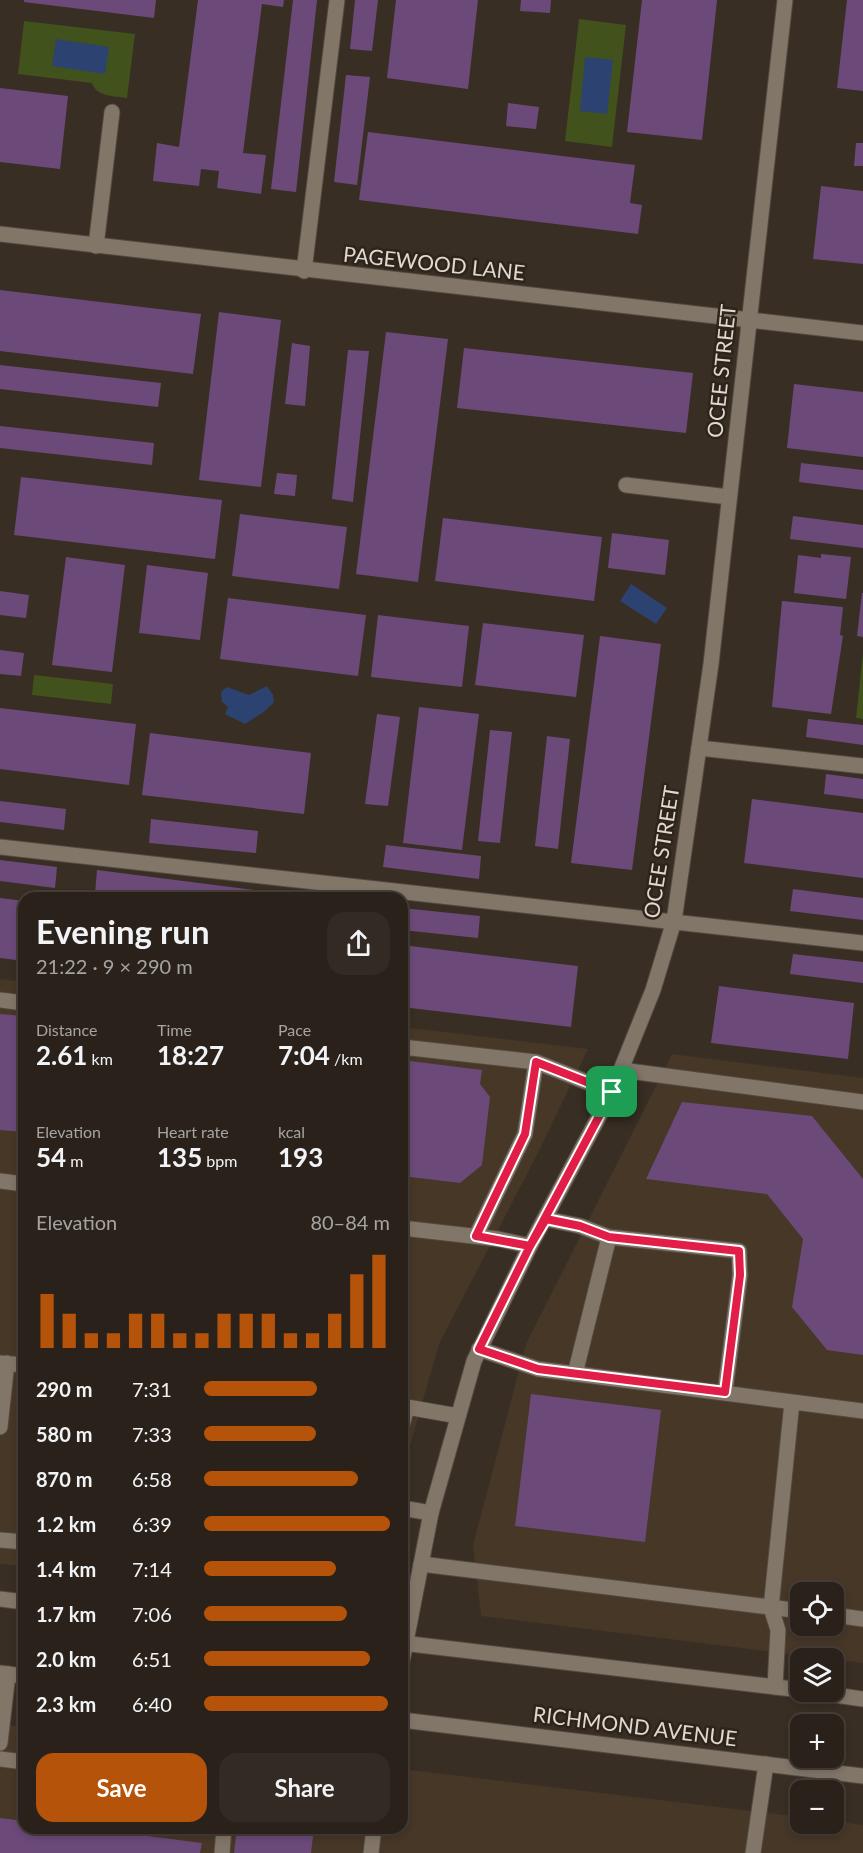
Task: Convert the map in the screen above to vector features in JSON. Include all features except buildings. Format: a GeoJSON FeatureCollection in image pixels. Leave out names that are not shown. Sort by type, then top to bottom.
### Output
{"type":"FeatureCollection","features":[{"type":"Feature","properties":{"kind":"street"},"geometry":{"type":"LineString","coordinates":[[304,271],[337,0]]}},
{"type":"Feature","properties":{"kind":"street","name":"OCEE STREET"},"geometry":{"type":"LineString","coordinates":[[408,1625],[431,1513],[479,1349],[530,1246],[612,1092],[653,990],[674,921],[699,748],[785,0]]}},
{"type":"Feature","properties":{"kind":"street"},"geometry":{"type":"LineString","coordinates":[[96,246],[112,112]]}},
{"type":"Feature","properties":{"kind":"street","name":"PAGEWOOD LANE"},"geometry":{"type":"LineString","coordinates":[[0,234],[304,271],[863,333]]}},
{"type":"Feature","properties":{"kind":"street"},"geometry":{"type":"LineString","coordinates":[[626,484],[729,497]]}},
{"type":"Feature","properties":{"kind":"street"},"geometry":{"type":"LineString","coordinates":[[699,748],[863,766]]}},
{"type":"Feature","properties":{"kind":"street"},"geometry":{"type":"LineString","coordinates":[[0,847],[863,943]]}},
{"type":"Feature","properties":{"kind":"street"},"geometry":{"type":"LineString","coordinates":[[0,1000],[18,1002]]}},
{"type":"Feature","properties":{"kind":"street"},"geometry":{"type":"LineString","coordinates":[[408,1048],[536,1062],[612,1092]]}},
{"type":"Feature","properties":{"kind":"street"},"geometry":{"type":"LineString","coordinates":[[476,1236],[525,1134],[536,1062]]}},
{"type":"Feature","properties":{"kind":"street"},"geometry":{"type":"LineString","coordinates":[[621,1070],[863,1102]]}},
{"type":"Feature","properties":{"kind":"street"},"geometry":{"type":"LineString","coordinates":[[0,1181],[18,1183]]}},
{"type":"Feature","properties":{"kind":"street"},"geometry":{"type":"LineString","coordinates":[[546,1219],[580,1226],[609,1237],[739,1251],[740,1275],[725,1392]]}},
{"type":"Feature","properties":{"kind":"street"},"geometry":{"type":"LineString","coordinates":[[408,1229],[476,1236],[530,1246]]}},
{"type":"Feature","properties":{"kind":"street"},"geometry":{"type":"LineString","coordinates":[[576,1374],[609,1237]]}},
{"type":"Feature","properties":{"kind":"street"},"geometry":{"type":"LineString","coordinates":[[479,1349],[538,1369],[863,1411]]}},
{"type":"Feature","properties":{"kind":"street"},"geometry":{"type":"LineString","coordinates":[[0,1427],[4,1363]]}},
{"type":"Feature","properties":{"kind":"street"},"geometry":{"type":"LineString","coordinates":[[775,1687],[778,1630],[771,1608],[792,1402]]}},
{"type":"Feature","properties":{"kind":"street"},"geometry":{"type":"LineString","coordinates":[[408,1407],[458,1416]]}},
{"type":"Feature","properties":{"kind":"street"},"geometry":{"type":"LineString","coordinates":[[408,1509],[431,1513]]}},
{"type":"Feature","properties":{"kind":"street"},"geometry":{"type":"LineString","coordinates":[[0,1540],[18,1542]]}},
{"type":"Feature","properties":{"kind":"street"},"geometry":{"type":"LineString","coordinates":[[421,1564],[790,1610]]}},
{"type":"Feature","properties":{"kind":"street"},"geometry":{"type":"LineString","coordinates":[[0,1599],[18,1601]]}},
{"type":"Feature","properties":{"kind":"street"},"geometry":{"type":"LineString","coordinates":[[844,1616],[863,1619]]}},
{"type":"Feature","properties":{"kind":"street"},"geometry":{"type":"LineString","coordinates":[[408,1644],[790,1689]]}},
{"type":"Feature","properties":{"kind":"street"},"geometry":{"type":"LineString","coordinates":[[0,1743],[11,1674]]}},
{"type":"Feature","properties":{"kind":"street"},"geometry":{"type":"LineString","coordinates":[[844,1696],[863,1699]]}},
{"type":"Feature","properties":{"kind":"street","name":"RICHMOND AVENUE"},"geometry":{"type":"LineString","coordinates":[[408,1721],[863,1776]]}},
{"type":"Feature","properties":{"kind":"street"},"geometry":{"type":"LineString","coordinates":[[0,1759],[18,1761]]}},
{"type":"Feature","properties":{"kind":"street"},"geometry":{"type":"LineString","coordinates":[[753,1853],[766,1764]]}},
{"type":"Feature","properties":{"kind":"street"},"geometry":{"type":"LineString","coordinates":[[222,1853],[224,1834]]}},
{"type":"Feature","properties":{"kind":"street"},"geometry":{"type":"LineString","coordinates":[[371,1853],[373,1834]]}},
{"type":"Feature","properties":{"kind":"shaded area"},"geometry":{"type":"Polygon","coordinates":[[[0,979],[18,981],[18,1566],[0,1564],[0,979]]]}},
{"type":"Feature","properties":{"kind":"shaded area"},"geometry":{"type":"Polygon","coordinates":[[[408,1028],[588,1049],[539,1151],[439,1344],[408,1453],[408,1028]]]}},
{"type":"Feature","properties":{"kind":"shaded area"},"geometry":{"type":"Polygon","coordinates":[[[672,1054],[863,1078],[863,1663],[844,1661],[844,1648],[790,1648],[790,1654],[481,1616],[473,1545],[526,1344],[672,1054]]]}},
{"type":"Feature","properties":{"kind":"shaded area"},"geometry":{"type":"Polygon","coordinates":[[[0,1724],[18,1726],[18,1834],[408,1834],[408,1770],[790,1816],[790,1834],[844,1834],[844,1822],[863,1825],[863,1853],[0,1853],[0,1724]]]}},
{"type":"Feature","properties":{"kind":"green space"},"geometry":{"type":"Polygon","coordinates":[[[579,19],[626,25],[612,147],[565,141],[579,19]]]}},
{"type":"Feature","properties":{"kind":"green space"},"geometry":{"type":"Polygon","coordinates":[[[24,21],[135,34],[127,98],[97,91],[92,83],[18,74],[24,21]]]}},
{"type":"Feature","properties":{"kind":"green space"},"geometry":{"type":"Polygon","coordinates":[[[863,653],[863,719],[856,718],[863,653]]]}},
{"type":"Feature","properties":{"kind":"green space"},"geometry":{"type":"Polygon","coordinates":[[[34,675],[113,684],[111,704],[32,695],[34,675]]]}},
{"type":"Feature","properties":{"kind":"water"},"geometry":{"type":"Polygon","coordinates":[[[56,39],[109,47],[105,74],[52,66],[56,39]]]}},
{"type":"Feature","properties":{"kind":"water"},"geometry":{"type":"Polygon","coordinates":[[[585,57],[613,60],[607,114],[580,111],[585,57]]]}},
{"type":"Feature","properties":{"kind":"water"},"geometry":{"type":"Polygon","coordinates":[[[631,584],[667,608],[656,624],[620,601],[631,584]]]}},
{"type":"Feature","properties":{"kind":"water"},"geometry":{"type":"Polygon","coordinates":[[[267,686],[273,695],[274,702],[265,711],[245,724],[225,714],[228,707],[222,702],[221,692],[227,687],[249,695],[267,686]]]}},
{"type":"Feature","properties":{"kind":"route"},"geometry":{"type":"LineString","coordinates":[[612,1092],[530,1246],[479,1349],[538,1369],[725,1392],[740,1275],[739,1251],[609,1237],[580,1226],[546,1219],[530,1246],[476,1236],[525,1134],[536,1062],[612,1092]]}}]}
